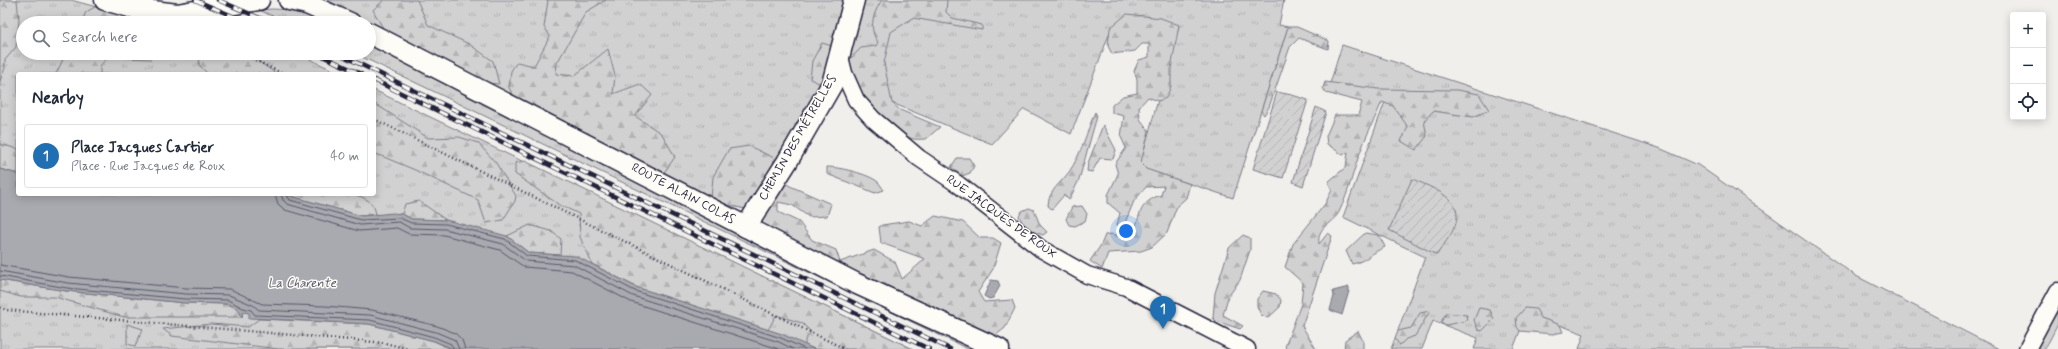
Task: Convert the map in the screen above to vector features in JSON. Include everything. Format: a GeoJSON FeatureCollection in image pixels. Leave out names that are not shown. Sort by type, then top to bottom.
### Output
{"type":"FeatureCollection","features":[{"type":"Feature","properties":{"kind":"street"},"geometry":{"type":"LineString","coordinates":[[105,0],[137,9],[177,14],[259,0]]}},
{"type":"Feature","properties":{"kind":"street"},"geometry":{"type":"LineString","coordinates":[[289,0],[307,4],[334,16]]}},
{"type":"Feature","properties":{"kind":"street","name":"CHEMIN DES MÉTRELLES"},"geometry":{"type":"LineString","coordinates":[[746,227],[787,162],[832,84],[854,0]]}},
{"type":"Feature","properties":{"kind":"street","name":"ROUTE ALAIN COLAS"},"geometry":{"type":"LineString","coordinates":[[376,37],[855,283],[999,349]]}},
{"type":"Feature","properties":{"kind":"street","name":"RUE JACQUES DE ROUX"},"geometry":{"type":"LineString","coordinates":[[840,57],[844,73],[856,100],[873,119],[920,158],[1041,249],[1087,275],[1126,287],[1247,349]]}},
{"type":"Feature","properties":{"kind":"street"},"geometry":{"type":"LineString","coordinates":[[2027,349],[2058,291]]}},
{"type":"Feature","properties":{"kind":"path"},"geometry":{"type":"LineString","coordinates":[[255,60],[279,72]]}},
{"type":"Feature","properties":{"kind":"path"},"geometry":{"type":"LineString","coordinates":[[376,119],[845,349]]}},
{"type":"Feature","properties":{"kind":"path"},"geometry":{"type":"LineString","coordinates":[[0,307],[14,310],[168,325],[385,343],[408,349]]}},
{"type":"Feature","properties":{"kind":"green space"},"geometry":{"type":"Polygon","coordinates":[[[0,0],[71,0],[129,16],[16,16],[16,60],[312,60],[337,72],[16,72],[16,196],[376,196],[376,91],[913,349],[0,349],[0,0]]]}},
{"type":"Feature","properties":{"kind":"green space"},"geometry":{"type":"Polygon","coordinates":[[[0,0],[17,0],[19,16],[16,16],[16,47],[5,60],[5,68],[0,81],[0,0]]]}},
{"type":"Feature","properties":{"kind":"green space"},"geometry":{"type":"Polygon","coordinates":[[[327,0],[847,0],[834,57],[799,129],[750,210],[723,204],[376,25],[376,16],[358,16],[327,0]]]}},
{"type":"Feature","properties":{"kind":"green space"},"geometry":{"type":"Polygon","coordinates":[[[384,0],[417,0],[428,25],[469,44],[493,61],[499,84],[487,83],[384,30],[373,10],[384,0]]]}},
{"type":"Feature","properties":{"kind":"green space"},"geometry":{"type":"Polygon","coordinates":[[[548,0],[606,0],[586,12],[557,63],[556,74],[574,76],[608,49],[615,76],[613,94],[640,84],[652,95],[635,116],[662,134],[675,157],[663,174],[515,98],[509,88],[511,71],[517,62],[534,66],[550,36],[544,27],[548,0]]]}},
{"type":"Feature","properties":{"kind":"green space"},"geometry":{"type":"Polygon","coordinates":[[[862,0],[1284,0],[1279,25],[1288,27],[1233,198],[1139,167],[1179,26],[1110,32],[1071,134],[1024,109],[992,144],[892,103],[879,114],[849,72],[848,52],[862,0]]]}},
{"type":"Feature","properties":{"kind":"green space"},"geometry":{"type":"Polygon","coordinates":[[[882,0],[947,0],[946,12],[952,18],[982,25],[982,30],[913,18],[891,32],[884,63],[892,103],[900,110],[940,127],[926,139],[910,138],[889,125],[861,95],[854,84],[850,72],[848,61],[861,48],[876,46],[878,42],[872,26],[876,10],[882,0]]]}},
{"type":"Feature","properties":{"kind":"green space"},"geometry":{"type":"Polygon","coordinates":[[[95,7],[118,8],[134,16],[84,16],[86,12],[95,7]]]}},
{"type":"Feature","properties":{"kind":"green space"},"geometry":{"type":"Polygon","coordinates":[[[259,10],[293,10],[309,16],[272,16],[259,10]]]}},
{"type":"Feature","properties":{"kind":"green space"},"geometry":{"type":"Polygon","coordinates":[[[1127,14],[1161,18],[1179,25],[1171,69],[1171,86],[1166,98],[1158,101],[1148,97],[1139,107],[1140,119],[1149,131],[1141,162],[1146,169],[1190,184],[1186,198],[1177,206],[1167,233],[1152,247],[1141,251],[1108,253],[1102,269],[1090,261],[1101,245],[1105,235],[1129,234],[1136,226],[1142,209],[1152,199],[1161,195],[1164,186],[1146,187],[1134,201],[1122,230],[1117,225],[1120,213],[1108,203],[1108,195],[1118,174],[1115,164],[1126,148],[1121,137],[1124,116],[1112,113],[1112,105],[1123,96],[1137,93],[1137,79],[1134,71],[1139,60],[1149,57],[1149,44],[1142,44],[1135,51],[1112,54],[1108,46],[1110,28],[1127,14]]]}},
{"type":"Feature","properties":{"kind":"green space"},"geometry":{"type":"Polygon","coordinates":[[[1288,27],[1297,27],[1329,41],[1328,49],[1299,38],[1290,47],[1269,107],[1264,115],[1261,111],[1288,27]]]}},
{"type":"Feature","properties":{"kind":"green space"},"geometry":{"type":"Polygon","coordinates":[[[822,43],[832,46],[834,57],[821,84],[810,79],[812,61],[822,43]]]}},
{"type":"Feature","properties":{"kind":"green space"},"geometry":{"type":"Polygon","coordinates":[[[1342,45],[1659,148],[1698,165],[1856,276],[1999,349],[1579,349],[1584,334],[1527,313],[1513,349],[1474,349],[1478,338],[1433,321],[1422,349],[1391,349],[1425,257],[1343,217],[1386,99],[1328,90],[1342,45]]]}},
{"type":"Feature","properties":{"kind":"green space"},"geometry":{"type":"Polygon","coordinates":[[[376,46],[982,349],[968,349],[369,60],[376,60],[376,46]]]}},
{"type":"Feature","properties":{"kind":"green space"},"geometry":{"type":"Polygon","coordinates":[[[63,60],[106,60],[100,66],[100,72],[57,72],[63,60]]]}},
{"type":"Feature","properties":{"kind":"green space"},"geometry":{"type":"Polygon","coordinates":[[[199,60],[256,60],[274,72],[206,72],[199,65],[199,60]]]}},
{"type":"Feature","properties":{"kind":"green space"},"geometry":{"type":"Polygon","coordinates":[[[1325,82],[1378,89],[1457,90],[1479,94],[1489,110],[1473,117],[1433,111],[1424,121],[1427,136],[1416,150],[1401,141],[1408,127],[1393,106],[1382,102],[1363,144],[1346,197],[1339,212],[1320,233],[1319,244],[1328,233],[1332,236],[1302,326],[1316,349],[1287,349],[1285,347],[1301,304],[1303,283],[1285,267],[1293,244],[1325,204],[1332,190],[1328,182],[1346,167],[1348,152],[1343,155],[1327,144],[1326,136],[1335,115],[1358,115],[1362,102],[1326,93],[1323,88],[1325,82]]]}},
{"type":"Feature","properties":{"kind":"green space"},"geometry":{"type":"Polygon","coordinates":[[[1277,92],[1308,100],[1283,178],[1253,169],[1277,92]]]}},
{"type":"Feature","properties":{"kind":"green space"},"geometry":{"type":"Polygon","coordinates":[[[376,104],[428,138],[459,137],[478,143],[496,163],[516,196],[515,201],[503,220],[486,223],[478,200],[415,170],[376,154],[376,104]]]}},
{"type":"Feature","properties":{"kind":"green space"},"geometry":{"type":"Polygon","coordinates":[[[1316,107],[1326,112],[1303,186],[1293,182],[1316,107]]]}},
{"type":"Feature","properties":{"kind":"green space"},"geometry":{"type":"Polygon","coordinates":[[[1095,112],[1097,116],[1079,180],[1069,200],[1064,195],[1052,209],[1048,206],[1050,196],[1073,165],[1095,112]]]}},
{"type":"Feature","properties":{"kind":"green space"},"geometry":{"type":"Polygon","coordinates":[[[1103,125],[1116,150],[1113,159],[1100,158],[1092,172],[1087,171],[1088,163],[1103,125]]]}},
{"type":"Feature","properties":{"kind":"green space"},"geometry":{"type":"Polygon","coordinates":[[[0,144],[16,148],[16,173],[0,169],[0,144]]]}},
{"type":"Feature","properties":{"kind":"green space"},"geometry":{"type":"Polygon","coordinates":[[[749,146],[774,158],[772,174],[750,210],[723,204],[711,198],[713,177],[729,149],[749,146]]]}},
{"type":"Feature","properties":{"kind":"green space"},"geometry":{"type":"Polygon","coordinates":[[[957,158],[969,158],[974,166],[970,173],[962,176],[951,167],[957,158]]]}},
{"type":"Feature","properties":{"kind":"green space"},"geometry":{"type":"Polygon","coordinates":[[[525,161],[913,349],[814,349],[805,345],[805,340],[811,332],[802,323],[776,315],[768,330],[636,287],[592,264],[580,237],[579,214],[558,204],[515,174],[515,163],[525,161]]]}},
{"type":"Feature","properties":{"kind":"green space"},"geometry":{"type":"Polygon","coordinates":[[[827,167],[868,176],[878,182],[884,190],[875,193],[827,174],[827,167]]]}},
{"type":"Feature","properties":{"kind":"green space"},"geometry":{"type":"Polygon","coordinates":[[[779,179],[790,186],[831,204],[827,216],[809,217],[792,205],[778,202],[778,212],[799,222],[812,240],[836,250],[840,262],[874,250],[895,262],[902,279],[925,259],[881,243],[879,227],[882,225],[909,221],[922,226],[935,216],[963,222],[980,238],[993,238],[1001,243],[993,269],[978,292],[984,302],[1012,300],[1015,308],[1005,328],[995,336],[974,334],[761,227],[760,214],[779,179]]]}},
{"type":"Feature","properties":{"kind":"green space"},"geometry":{"type":"Polygon","coordinates":[[[1412,179],[1445,195],[1456,208],[1457,217],[1455,226],[1437,255],[1389,230],[1412,179]]]}},
{"type":"Feature","properties":{"kind":"green space"},"geometry":{"type":"Polygon","coordinates":[[[358,196],[365,199],[372,205],[376,214],[362,216],[293,197],[358,196]]]}},
{"type":"Feature","properties":{"kind":"green space"},"geometry":{"type":"Polygon","coordinates":[[[419,201],[446,220],[412,219],[402,214],[405,204],[419,201]]]}},
{"type":"Feature","properties":{"kind":"green space"},"geometry":{"type":"Polygon","coordinates":[[[1082,206],[1087,214],[1085,221],[1075,226],[1069,225],[1066,219],[1072,207],[1082,206]]]}},
{"type":"Feature","properties":{"kind":"green space"},"geometry":{"type":"Polygon","coordinates":[[[1029,208],[1034,210],[1040,225],[1047,232],[1043,235],[1026,229],[1019,216],[1022,211],[1029,208]]]}},
{"type":"Feature","properties":{"kind":"green space"},"geometry":{"type":"Polygon","coordinates":[[[530,225],[551,231],[561,239],[560,255],[529,253],[507,236],[530,225]]]}},
{"type":"Feature","properties":{"kind":"green space"},"geometry":{"type":"Polygon","coordinates":[[[1365,233],[1379,235],[1385,247],[1376,251],[1366,259],[1352,264],[1346,251],[1365,233]]]}},
{"type":"Feature","properties":{"kind":"green space"},"geometry":{"type":"Polygon","coordinates":[[[1243,235],[1250,238],[1250,250],[1240,280],[1228,297],[1223,315],[1243,326],[1240,329],[1216,321],[1213,318],[1215,293],[1229,248],[1243,235]]]}},
{"type":"Feature","properties":{"kind":"green space"},"geometry":{"type":"Polygon","coordinates":[[[0,280],[66,291],[185,303],[228,304],[238,309],[242,317],[124,317],[55,297],[21,297],[0,291],[0,280]]]}},
{"type":"Feature","properties":{"kind":"green space"},"geometry":{"type":"Polygon","coordinates":[[[1263,291],[1276,294],[1281,300],[1280,307],[1268,318],[1261,315],[1257,306],[1257,299],[1263,291]]]}},
{"type":"Feature","properties":{"kind":"green space"},"geometry":{"type":"Polygon","coordinates":[[[2058,306],[2058,324],[2045,349],[2036,349],[2058,306]]]}},
{"type":"Feature","properties":{"kind":"green space"},"geometry":{"type":"Polygon","coordinates":[[[1479,308],[1490,310],[1494,319],[1482,331],[1478,330],[1474,320],[1479,308]]]}},
{"type":"Feature","properties":{"kind":"green space"},"geometry":{"type":"Polygon","coordinates":[[[1525,308],[1536,309],[1541,318],[1560,325],[1563,332],[1553,334],[1520,331],[1517,327],[1516,318],[1525,308]]]}},
{"type":"Feature","properties":{"kind":"green space"},"geometry":{"type":"Polygon","coordinates":[[[1430,311],[1415,336],[1406,339],[1400,345],[1395,339],[1398,331],[1411,328],[1420,313],[1430,311]]]}},
{"type":"Feature","properties":{"kind":"green space"},"geometry":{"type":"Polygon","coordinates":[[[1446,313],[1467,315],[1466,321],[1446,325],[1441,322],[1446,313]]]}},
{"type":"Feature","properties":{"kind":"green space"},"geometry":{"type":"Polygon","coordinates":[[[259,319],[369,324],[434,341],[451,349],[279,349],[172,336],[163,329],[211,324],[248,327],[259,319]]]}},
{"type":"Feature","properties":{"kind":"green space"},"geometry":{"type":"Polygon","coordinates":[[[127,324],[143,329],[135,346],[127,344],[127,324]]]}},
{"type":"Feature","properties":{"kind":"green space"},"geometry":{"type":"Polygon","coordinates":[[[1358,331],[1363,341],[1363,349],[1344,349],[1345,340],[1358,331]]]}},
{"type":"Feature","properties":{"kind":"water","name":"La Charente"},"geometry":{"type":"Polygon","coordinates":[[[0,169],[16,173],[16,196],[291,196],[362,216],[393,213],[402,214],[412,219],[446,220],[507,236],[529,253],[576,256],[636,287],[782,334],[814,349],[454,349],[434,341],[369,324],[249,318],[249,313],[243,312],[242,317],[238,309],[228,304],[185,303],[66,291],[0,280],[0,169]]]}},
{"type":"Feature","properties":{"kind":"water"},"geometry":{"type":"Polygon","coordinates":[[[991,280],[998,281],[1000,286],[993,298],[989,299],[984,296],[991,280]]]}},
{"type":"Feature","properties":{"kind":"water"},"geometry":{"type":"Polygon","coordinates":[[[1349,287],[1342,315],[1330,310],[1334,296],[1333,291],[1349,287]]]}},
{"type":"Feature","properties":{"kind":"railway"},"geometry":{"type":"LineString","coordinates":[[195,0],[233,16]]}},
{"type":"Feature","properties":{"kind":"railway"},"geometry":{"type":"LineString","coordinates":[[218,0],[255,16]]}},
{"type":"Feature","properties":{"kind":"railway"},"geometry":{"type":"LineString","coordinates":[[331,60],[357,72]]}},
{"type":"Feature","properties":{"kind":"railway"},"geometry":{"type":"LineString","coordinates":[[351,60],[950,349]]}},
{"type":"Feature","properties":{"kind":"railway"},"geometry":{"type":"LineString","coordinates":[[376,81],[929,349]]}},
{"type":"Feature","properties":{"kind":"place","name":"Place Jacques Cartier"},"geometry":{"type":"Point","coordinates":[1163,329]}}]}
